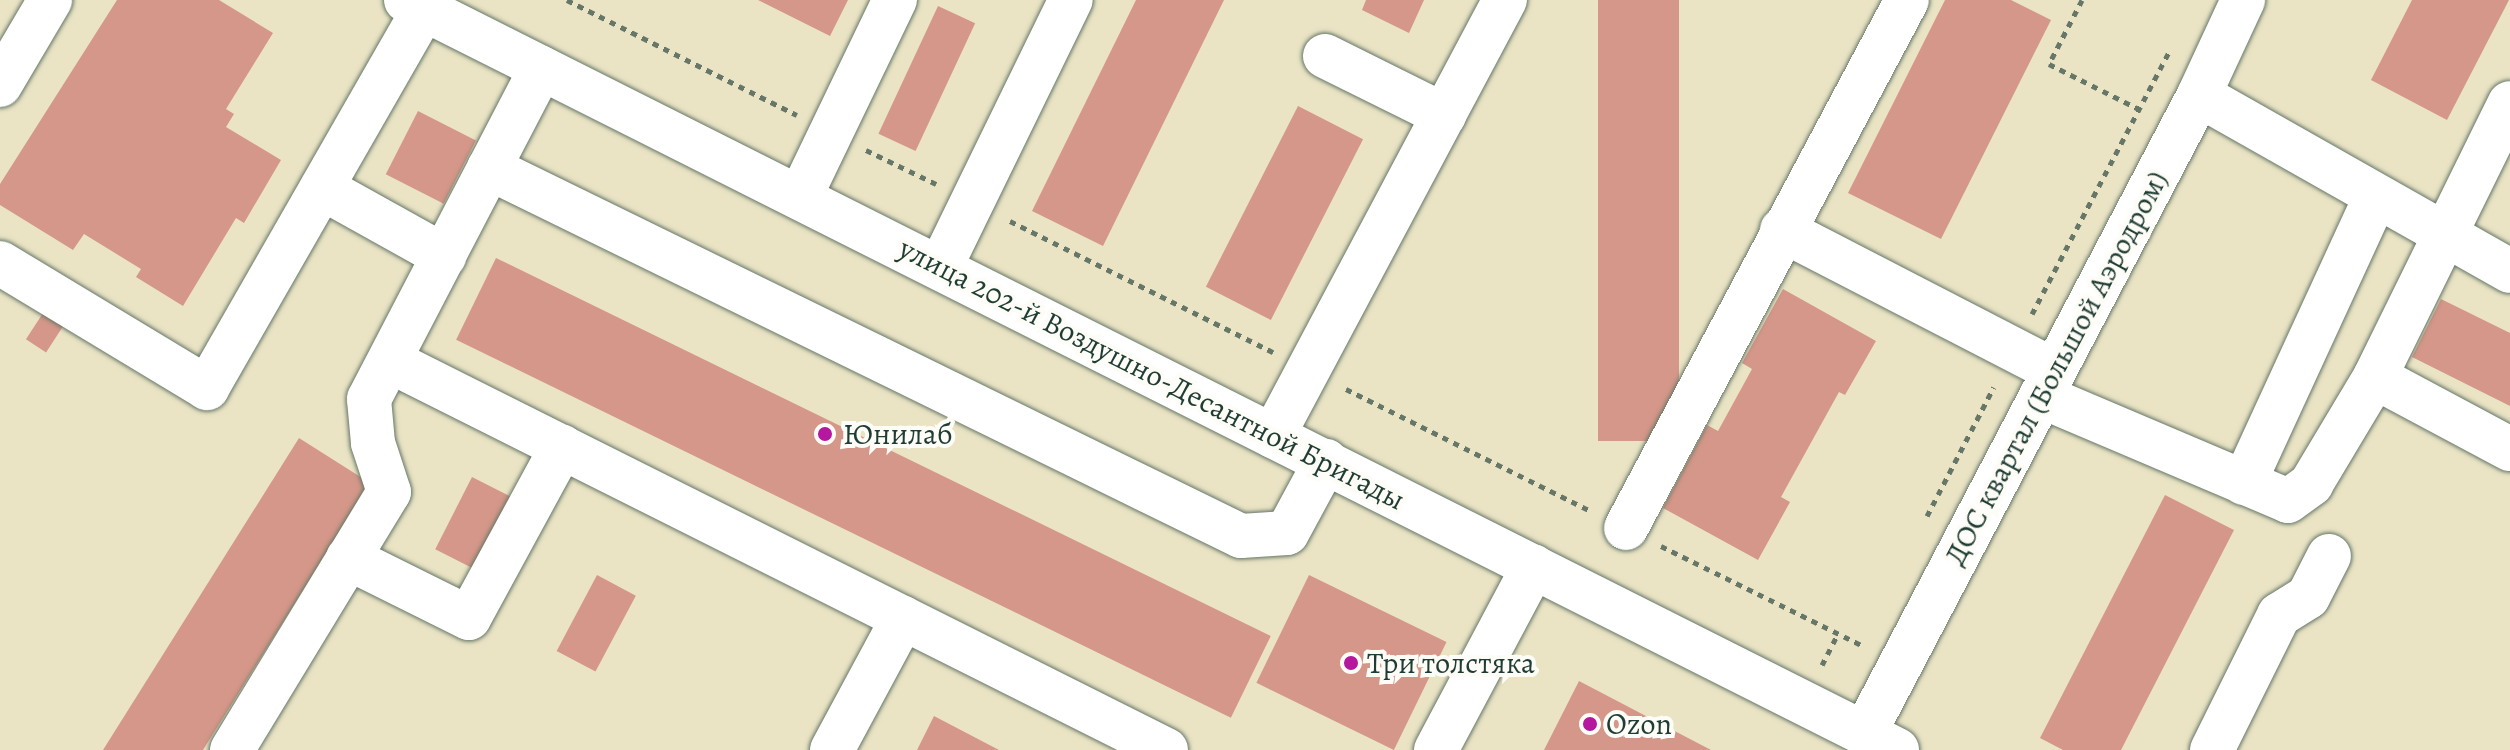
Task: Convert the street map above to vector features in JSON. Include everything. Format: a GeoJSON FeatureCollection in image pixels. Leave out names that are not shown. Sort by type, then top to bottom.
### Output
{"type":"FeatureCollection","features":[{"type":"Feature","properties":{"kind":"street"},"geometry":{"type":"LineString","coordinates":[[3,74],[50,0]]}},
{"type":"Feature","properties":{"kind":"street"},"geometry":{"type":"LineString","coordinates":[[800,197],[895,0]]}},
{"type":"Feature","properties":{"kind":"street"},"geometry":{"type":"LineString","coordinates":[[940,268],[1071,0]]}},
{"type":"Feature","properties":{"kind":"street"},"geometry":{"type":"LineString","coordinates":[[1273,436],[1505,0]]}},
{"type":"Feature","properties":{"kind":"street"},"geometry":{"type":"LineString","coordinates":[[1626,528],[1907,0]]}},
{"type":"Feature","properties":{"kind":"street","name":"ДОС квартал (Большой Аэродром)"},"geometry":{"type":"LineString","coordinates":[[1881,742],[1900,664],[2199,95],[2243,0]]}},
{"type":"Feature","properties":{"kind":"street"},"geometry":{"type":"LineString","coordinates":[[0,263],[207,388],[322,188],[415,4]]}},
{"type":"Feature","properties":{"kind":"street","name":"улица 202-й Воздушно-Десантной Бригады"},"geometry":{"type":"LineString","coordinates":[[415,4],[1881,742]]}},
{"type":"Feature","properties":{"kind":"street"},"geometry":{"type":"LineString","coordinates":[[1325,56],[1444,115]]}},
{"type":"Feature","properties":{"kind":"street"},"geometry":{"type":"LineString","coordinates":[[232,750],[389,492],[373,443],[369,399],[541,68]]}},
{"type":"Feature","properties":{"kind":"street"},"geometry":{"type":"LineString","coordinates":[[2199,95],[2375,198],[2510,271]]}},
{"type":"Feature","properties":{"kind":"street"},"geometry":{"type":"LineString","coordinates":[[1782,230],[2047,383],[2244,483],[2288,501],[2311,484],[2375,377],[2510,103]]}},
{"type":"Feature","properties":{"kind":"street"},"geometry":{"type":"LineString","coordinates":[[489,168],[1241,536],[1287,533],[1326,461]]}},
{"type":"Feature","properties":{"kind":"street"},"geometry":{"type":"LineString","coordinates":[[322,188],[444,256]]}},
{"type":"Feature","properties":{"kind":"street"},"geometry":{"type":"LineString","coordinates":[[2244,483],[2375,198]]}},
{"type":"Feature","properties":{"kind":"street"},"geometry":{"type":"LineString","coordinates":[[390,361],[1166,750]]}},
{"type":"Feature","properties":{"kind":"street"},"geometry":{"type":"LineString","coordinates":[[2375,377],[2510,449]]}},
{"type":"Feature","properties":{"kind":"street"},"geometry":{"type":"LineString","coordinates":[[348,558],[469,618],[562,447]]}},
{"type":"Feature","properties":{"kind":"street"},"geometry":{"type":"LineString","coordinates":[[2212,750],[2279,615],[2308,597],[2329,556]]}},
{"type":"Feature","properties":{"kind":"street"},"geometry":{"type":"LineString","coordinates":[[1436,750],[1534,566]]}},
{"type":"Feature","properties":{"kind":"street"},"geometry":{"type":"LineString","coordinates":[[832,750],[903,618]]}},
{"type":"Feature","properties":{"kind":"path"},"geometry":{"type":"LineString","coordinates":[[567,0],[1900,664]]}},
{"type":"Feature","properties":{"kind":"path"},"geometry":{"type":"LineString","coordinates":[[2082,0],[2049,64],[2139,109]]}},
{"type":"Feature","properties":{"kind":"building"},"geometry":{"type":"Polygon","coordinates":[[[117,0],[219,0],[273,33],[226,109],[234,114],[226,127],[281,160],[244,223],[236,218],[183,306],[136,277],[141,269],[84,234],[73,250],[0,205],[0,184],[117,0]]]}},
{"type":"Feature","properties":{"kind":"building"},"geometry":{"type":"Polygon","coordinates":[[[758,0],[848,0],[830,36],[758,0]]]}},
{"type":"Feature","properties":{"kind":"building"},"geometry":{"type":"Polygon","coordinates":[[[1136,0],[1224,0],[1103,246],[1032,211],[1136,0]]]}},
{"type":"Feature","properties":{"kind":"building"},"geometry":{"type":"Polygon","coordinates":[[[1366,0],[1424,0],[1409,33],[1362,10],[1366,0]]]}},
{"type":"Feature","properties":{"kind":"building"},"geometry":{"type":"Polygon","coordinates":[[[1598,0],[1679,0],[1679,441],[1598,441],[1598,0]]]}},
{"type":"Feature","properties":{"kind":"building"},"geometry":{"type":"Polygon","coordinates":[[[1945,0],[2011,0],[2051,20],[1941,239],[1848,193],[1945,0]]]}},
{"type":"Feature","properties":{"kind":"building"},"geometry":{"type":"Polygon","coordinates":[[[2412,0],[2509,0],[2447,120],[2371,80],[2412,0]]]}},
{"type":"Feature","properties":{"kind":"building"},"geometry":{"type":"Polygon","coordinates":[[[938,6],[975,23],[916,151],[878,134],[938,6]]]}},
{"type":"Feature","properties":{"kind":"building"},"geometry":{"type":"Polygon","coordinates":[[[1298,106],[1363,139],[1271,320],[1206,287],[1298,106]]]}},
{"type":"Feature","properties":{"kind":"building"},"geometry":{"type":"Polygon","coordinates":[[[418,111],[476,141],[444,204],[386,174],[418,111]]]}},
{"type":"Feature","properties":{"kind":"building"},"geometry":{"type":"Polygon","coordinates":[[[496,258],[1271,636],[1231,718],[456,340],[496,258]]]}},
{"type":"Feature","properties":{"kind":"building"},"geometry":{"type":"Polygon","coordinates":[[[1783,289],[1876,341],[1845,395],[1839,392],[1781,497],[1790,502],[1758,560],[1663,508],[1707,425],[1718,431],[1752,369],[1742,363],[1783,289]]]}},
{"type":"Feature","properties":{"kind":"building"},"geometry":{"type":"Polygon","coordinates":[[[2441,299],[2510,333],[2510,406],[2412,357],[2441,299]]]}},
{"type":"Feature","properties":{"kind":"building"},"geometry":{"type":"Polygon","coordinates":[[[45,310],[65,323],[46,352],[26,339],[45,310]]]}},
{"type":"Feature","properties":{"kind":"building"},"geometry":{"type":"Polygon","coordinates":[[[299,438],[370,483],[203,750],[103,750],[299,438]]]}},
{"type":"Feature","properties":{"kind":"building"},"geometry":{"type":"Polygon","coordinates":[[[472,477],[514,498],[477,571],[435,549],[472,477]]]}},
{"type":"Feature","properties":{"kind":"building"},"geometry":{"type":"Polygon","coordinates":[[[2165,495],[2234,530],[2121,750],[2063,750],[2040,738],[2165,495]]]}},
{"type":"Feature","properties":{"kind":"building"},"geometry":{"type":"Polygon","coordinates":[[[597,575],[636,596],[595,672],[557,651],[597,575]]]}},
{"type":"Feature","properties":{"kind":"building","name":"Три толстяка"},"geometry":{"type":"Polygon","coordinates":[[[1309,575],[1447,642],[1394,750],[1256,683],[1309,575]]]}},
{"type":"Feature","properties":{"kind":"building","name":"Три толстяка"},"geometry":{"type":"Polygon","coordinates":[[[1579,681],[1711,750],[1544,750],[1579,681]]]}},
{"type":"Feature","properties":{"kind":"building"},"geometry":{"type":"Polygon","coordinates":[[[934,716],[999,750],[917,750],[934,716]]]}},
{"type":"Feature","properties":{"kind":"place","name":"Юнилаб"},"geometry":{"type":"Point","coordinates":[825,434]}},
{"type":"Feature","properties":{"kind":"place","name":"Три толстяка"},"geometry":{"type":"Point","coordinates":[1351,663]}},
{"type":"Feature","properties":{"kind":"place","name":"Ozon"},"geometry":{"type":"Point","coordinates":[1590,724]}}]}
